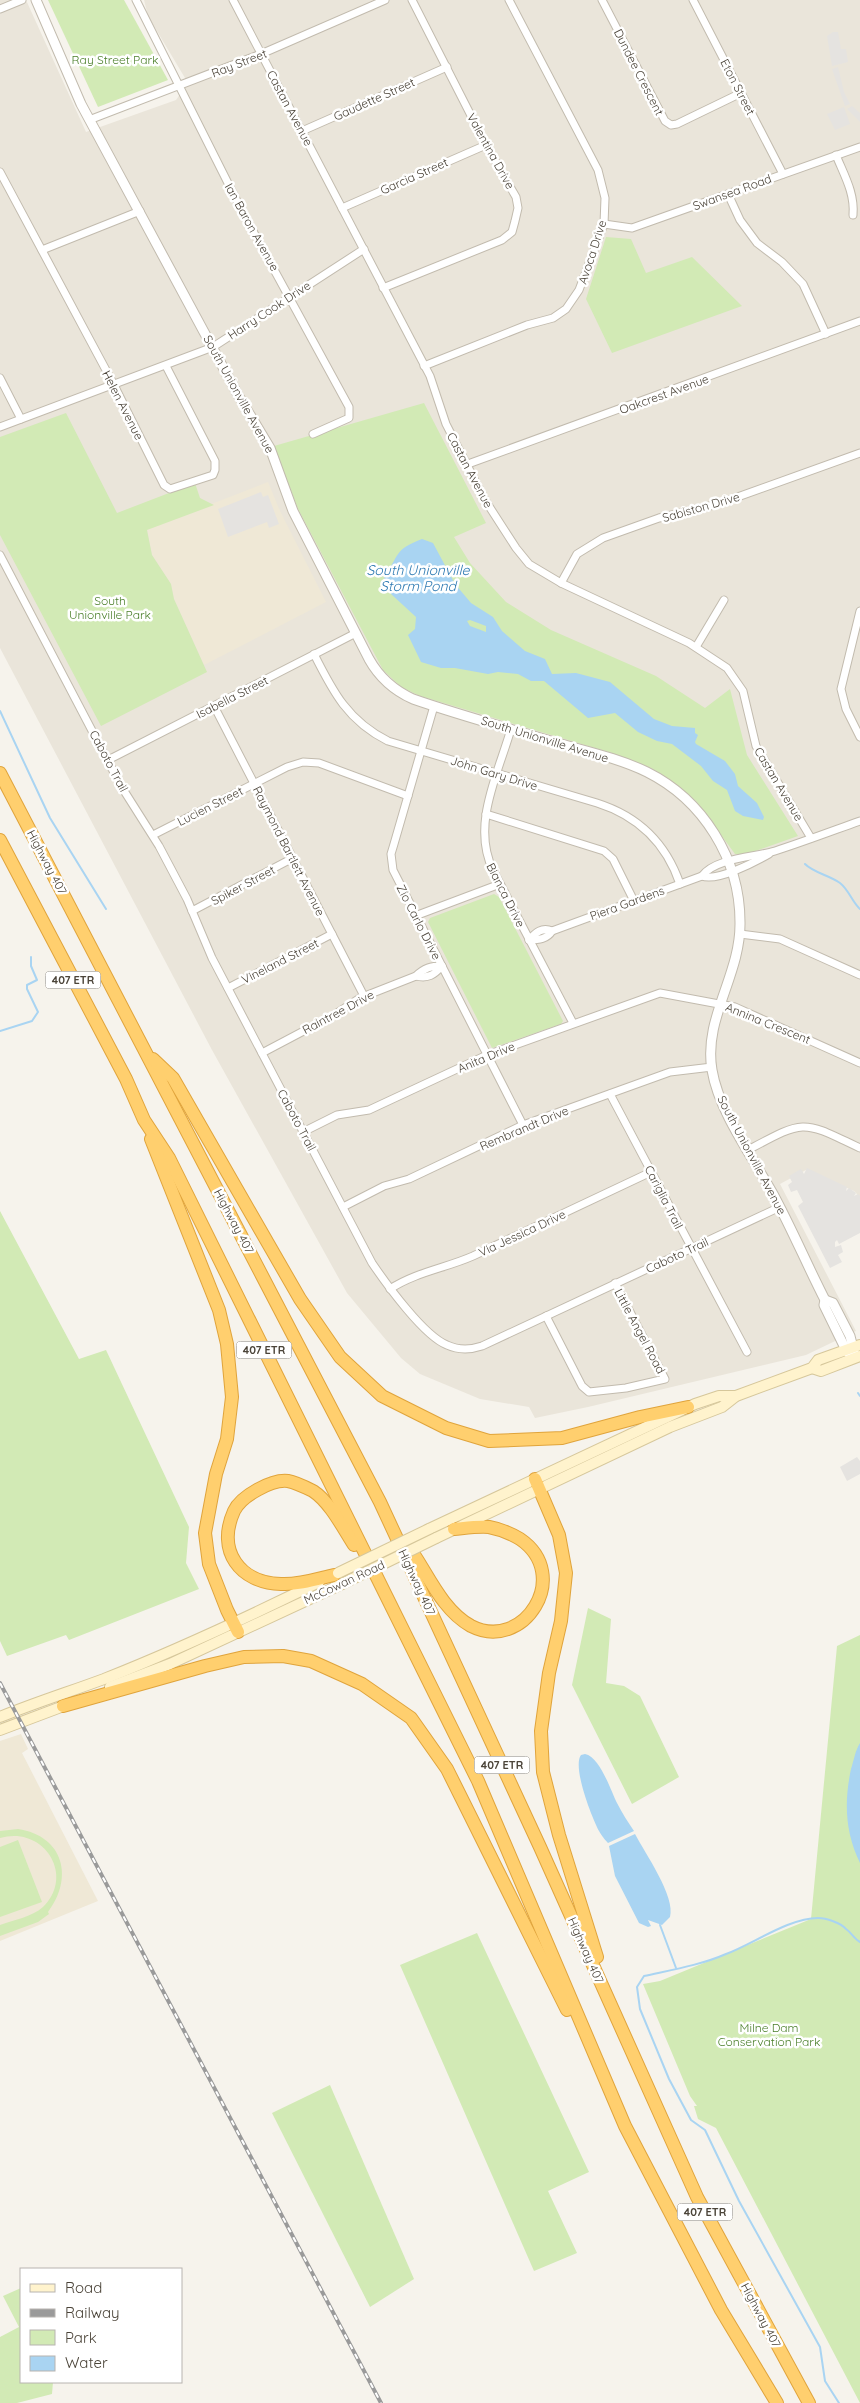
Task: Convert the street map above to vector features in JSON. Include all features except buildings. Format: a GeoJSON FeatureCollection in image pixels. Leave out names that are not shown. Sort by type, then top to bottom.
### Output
{"type":"FeatureCollection","features":[{"type":"Feature","properties":{"kind":"highway","name":"Highway 407"},"geometry":{"type":"LineString","coordinates":[[0,773],[387,1517],[536,1838],[697,2197],[809,2403]]}},
{"type":"Feature","properties":{"kind":"highway","name":"407 ETR"},"geometry":{"type":"LineString","coordinates":[[0,840],[126,1079],[144,1120],[169,1158],[478,1781],[625,2126],[721,2310],[777,2403]]}},
{"type":"Feature","properties":{"kind":"highway"},"geometry":{"type":"LineString","coordinates":[[146,1052],[173,1078],[300,1300],[340,1357],[382,1396],[446,1428],[490,1441],[562,1438],[640,1417],[688,1408]]}},
{"type":"Feature","properties":{"kind":"highway"},"geometry":{"type":"LineString","coordinates":[[144,1120],[159,1163],[219,1310],[227,1344],[232,1397],[227,1439],[216,1474],[205,1533],[209,1564],[235,1628]]}},
{"type":"Feature","properties":{"kind":"highway"},"geometry":{"type":"LineString","coordinates":[[338,1577],[283,1584],[258,1580],[245,1574],[232,1558],[229,1532],[235,1510],[257,1488],[288,1481],[313,1491],[326,1505],[380,1582]]}},
{"type":"Feature","properties":{"kind":"highway"},"geometry":{"type":"LineString","coordinates":[[537,1484],[559,1535],[566,1572],[561,1621],[549,1673],[541,1731],[543,1772],[559,1836],[615,2014]]}},
{"type":"Feature","properties":{"kind":"highway"},"geometry":{"type":"LineString","coordinates":[[387,1517],[450,1609],[470,1625],[487,1632],[507,1630],[523,1622],[542,1591],[543,1566],[532,1548],[509,1532],[488,1527],[454,1529]]}},
{"type":"Feature","properties":{"kind":"highway"},"geometry":{"type":"LineString","coordinates":[[63,1706],[221,1661],[244,1657],[283,1656],[312,1661],[362,1684],[411,1718],[446,1769],[625,2126]]}},
{"type":"Feature","properties":{"kind":"main road","name":"McCowan Road"},"geometry":{"type":"LineString","coordinates":[[0,1730],[170,1664],[235,1628],[429,1529],[670,1427],[722,1407],[736,1396],[812,1368],[821,1371],[855,1351]]}},
{"type":"Feature","properties":{"kind":"main road","name":"McCowan Road"},"geometry":{"type":"LineString","coordinates":[[338,1577],[436,1538],[537,1484],[688,1408],[719,1396],[736,1396]]}},
{"type":"Feature","properties":{"kind":"main road","name":"McCowan Road"},"geometry":{"type":"LineString","coordinates":[[0,1717],[235,1628]]}},
{"type":"Feature","properties":{"kind":"street"},"geometry":{"type":"LineString","coordinates":[[0,9],[22,0]]}},
{"type":"Feature","properties":{"kind":"street","name":"South Unionville Avenue"},"geometry":{"type":"LineString","coordinates":[[36,0],[89,120],[270,448],[293,511],[375,669],[390,685],[406,696],[626,763],[655,776],[680,794],[700,814],[716,836],[732,870],[739,904],[740,934],[733,972],[713,1033],[712,1067],[721,1100],[780,1207],[825,1300],[832,1302],[855,1351]]}},
{"type":"Feature","properties":{"kind":"street","name":"Ian Baron Avenue"},"geometry":{"type":"LineString","coordinates":[[136,0],[242,212],[330,368],[351,412],[349,418],[344,422],[313,434]]}},
{"type":"Feature","properties":{"kind":"street","name":"Castan Avenue"},"geometry":{"type":"LineString","coordinates":[[233,0],[430,376],[446,424],[485,500],[516,548],[529,564],[561,583],[696,647],[727,668],[738,681],[746,700],[756,746],[811,838]]}},
{"type":"Feature","properties":{"kind":"street","name":"Ray Street"},"geometry":{"type":"LineString","coordinates":[[89,120],[261,54],[385,0]]}},
{"type":"Feature","properties":{"kind":"street","name":"Valentina Drive"},"geometry":{"type":"LineString","coordinates":[[383,288],[502,240],[512,232],[518,208],[516,197],[486,145],[412,0]]}},
{"type":"Feature","properties":{"kind":"street","name":"Avoca Drive"},"geometry":{"type":"LineString","coordinates":[[424,366],[526,325],[553,318],[566,309],[579,290],[604,224],[605,198],[598,170],[509,0]]}},
{"type":"Feature","properties":{"kind":"street","name":"Dundee Crescent"},"geometry":{"type":"LineString","coordinates":[[602,0],[665,121],[671,125],[677,124],[741,93]]}},
{"type":"Feature","properties":{"kind":"street","name":"Eton Street"},"geometry":{"type":"LineString","coordinates":[[693,0],[783,174]]}},
{"type":"Feature","properties":{"kind":"street","name":"Gaudette Street"},"geometry":{"type":"LineString","coordinates":[[302,131],[447,67]]}},
{"type":"Feature","properties":{"kind":"street","name":"Garcia Street"},"geometry":{"type":"LineString","coordinates":[[342,208],[486,145]]}},
{"type":"Feature","properties":{"kind":"street","name":"Swansea Road"},"geometry":{"type":"LineString","coordinates":[[604,224],[632,228],[860,147]]}},
{"type":"Feature","properties":{"kind":"street"},"geometry":{"type":"LineString","coordinates":[[836,155],[852,193],[854,202],[853,215]]}},
{"type":"Feature","properties":{"kind":"street","name":"Helen Avenue"},"geometry":{"type":"LineString","coordinates":[[0,172],[114,385],[164,485],[174,489],[213,475],[215,470],[214,461],[166,366]]}},
{"type":"Feature","properties":{"kind":"street"},"geometry":{"type":"LineString","coordinates":[[728,194],[740,220],[757,243],[782,262],[803,284],[826,334]]}},
{"type":"Feature","properties":{"kind":"street"},"geometry":{"type":"LineString","coordinates":[[42,250],[140,211]]}},
{"type":"Feature","properties":{"kind":"street","name":"Harry Cook Drive"},"geometry":{"type":"LineString","coordinates":[[0,427],[213,347],[364,249]]}},
{"type":"Feature","properties":{"kind":"street","name":"Oakcrest Avenue"},"geometry":{"type":"LineString","coordinates":[[468,464],[860,321]]}},
{"type":"Feature","properties":{"kind":"street"},"geometry":{"type":"LineString","coordinates":[[0,378],[21,419]]}},
{"type":"Feature","properties":{"kind":"street","name":"Sabiston Drive"},"geometry":{"type":"LineString","coordinates":[[561,583],[577,554],[603,538],[659,518],[718,504],[860,452]]}},
{"type":"Feature","properties":{"kind":"street","name":"Caboto Trail"},"geometry":{"type":"LineString","coordinates":[[0,555],[128,798],[153,835],[192,911],[212,958],[372,1264],[390,1289],[436,1339],[448,1346],[459,1348],[482,1346],[780,1207]]}},
{"type":"Feature","properties":{"kind":"street"},"geometry":{"type":"LineString","coordinates":[[696,647],[724,600]]}},
{"type":"Feature","properties":{"kind":"street"},"geometry":{"type":"LineString","coordinates":[[860,611],[841,689],[846,709],[860,737]]}},
{"type":"Feature","properties":{"kind":"street","name":"Isabella Street"},"geometry":{"type":"LineString","coordinates":[[108,760],[356,633]]}},
{"type":"Feature","properties":{"kind":"street","name":"John Gary Drive"},"geometry":{"type":"LineString","coordinates":[[314,654],[332,689],[349,713],[384,739],[603,805],[622,813],[637,822],[657,841],[669,857],[680,884]]}},
{"type":"Feature","properties":{"kind":"street","name":"Raymond Bartlett Avenue"},"geometry":{"type":"LineString","coordinates":[[214,706],[364,996]]}},
{"type":"Feature","properties":{"kind":"street","name":"Zio Carlo Drive"},"geometry":{"type":"LineString","coordinates":[[434,706],[394,844],[392,862],[396,878],[523,1125]]}},
{"type":"Feature","properties":{"kind":"street","name":"Bianca Drive"},"geometry":{"type":"LineString","coordinates":[[511,729],[486,814],[484,845],[500,884],[573,1024]]}},
{"type":"Feature","properties":{"kind":"street","name":"Lucien Street"},"geometry":{"type":"LineString","coordinates":[[153,835],[296,763],[311,762],[328,766],[408,796]]}},
{"type":"Feature","properties":{"kind":"street"},"geometry":{"type":"LineString","coordinates":[[486,814],[604,851],[613,860],[634,901]]}},
{"type":"Feature","properties":{"kind":"street","name":"Piera Gardens"},"geometry":{"type":"LineString","coordinates":[[702,876],[708,878],[732,870],[773,851],[860,821]]}},
{"type":"Feature","properties":{"kind":"street","name":"Piera Gardens"},"geometry":{"type":"LineString","coordinates":[[529,940],[549,936],[552,930],[702,876],[706,870],[715,865],[773,851]]}},
{"type":"Feature","properties":{"kind":"street","name":"Spiker Street"},"geometry":{"type":"LineString","coordinates":[[192,911],[293,858]]}},
{"type":"Feature","properties":{"kind":"street"},"geometry":{"type":"LineString","coordinates":[[415,916],[500,884]]}},
{"type":"Feature","properties":{"kind":"street","name":"Vineland Street"},"geometry":{"type":"LineString","coordinates":[[228,988],[332,934]]}},
{"type":"Feature","properties":{"kind":"street"},"geometry":{"type":"LineString","coordinates":[[740,934],[780,939],[860,974]]}},
{"type":"Feature","properties":{"kind":"street","name":"Raintree Drive"},"geometry":{"type":"LineString","coordinates":[[262,1052],[334,1015],[364,996],[416,976],[424,978],[435,974],[442,966]]}},
{"type":"Feature","properties":{"kind":"street","name":"Anita Drive"},"geometry":{"type":"LineString","coordinates":[[303,1132],[337,1115],[369,1110],[487,1055],[653,994],[665,992],[673,994]]}},
{"type":"Feature","properties":{"kind":"street","name":"Annina Crescent"},"geometry":{"type":"LineString","coordinates":[[673,994],[742,1010],[860,1063]]}},
{"type":"Feature","properties":{"kind":"street","name":"Rembrandt Drive"},"geometry":{"type":"LineString","coordinates":[[343,1207],[384,1186],[409,1179],[523,1125],[670,1072],[712,1067]]}},
{"type":"Feature","properties":{"kind":"street","name":"Cariglia Trail"},"geometry":{"type":"LineString","coordinates":[[610,1094],[747,1352]]}},
{"type":"Feature","properties":{"kind":"street"},"geometry":{"type":"LineString","coordinates":[[748,1150],[788,1129],[799,1126],[818,1128],[860,1148]]}},
{"type":"Feature","properties":{"kind":"street","name":"Via Jessica Drive"},"geometry":{"type":"LineString","coordinates":[[390,1289],[416,1274],[450,1266],[473,1256],[651,1172]]}},
{"type":"Feature","properties":{"kind":"street","name":"Little Angel Road"},"geometry":{"type":"LineString","coordinates":[[546,1316],[582,1386],[589,1392],[626,1388],[665,1379],[615,1283]]}},
{"type":"Feature","properties":{"kind":"shaded area"},"geometry":{"type":"Polygon","coordinates":[[[0,0],[26,0],[86,132],[176,100],[188,83],[148,16],[144,0],[860,0],[860,1197],[854,1191],[806,1170],[780,1184],[856,1331],[806,1355],[535,1418],[529,1407],[480,1399],[420,1374],[401,1358],[347,1293],[212,1050],[0,648],[0,0]]]}},
{"type":"Feature","properties":{"kind":"shaded area"},"geometry":{"type":"Polygon","coordinates":[[[833,32],[838,32],[841,49],[846,49],[848,62],[832,66],[827,36],[833,32]]]}},
{"type":"Feature","properties":{"kind":"shaded area"},"geometry":{"type":"Polygon","coordinates":[[[838,67],[844,92],[850,104],[845,106],[832,69],[838,67]]]}},
{"type":"Feature","properties":{"kind":"shaded area"},"geometry":{"type":"Polygon","coordinates":[[[852,106],[860,113],[860,122],[847,109],[852,106]]]}},
{"type":"Feature","properties":{"kind":"shaded area"},"geometry":{"type":"Polygon","coordinates":[[[844,107],[850,124],[835,130],[827,114],[844,107]]]}},
{"type":"Feature","properties":{"kind":"shaded area"},"geometry":{"type":"Polygon","coordinates":[[[268,482],[280,511],[326,602],[204,665],[174,599],[171,584],[152,555],[147,529],[268,482]]]}},
{"type":"Feature","properties":{"kind":"shaded area"},"geometry":{"type":"Polygon","coordinates":[[[261,492],[263,497],[268,495],[279,524],[269,528],[267,522],[228,537],[218,509],[261,492]]]}},
{"type":"Feature","properties":{"kind":"shaded area"},"geometry":{"type":"Polygon","coordinates":[[[807,1168],[847,1187],[846,1191],[849,1188],[856,1193],[854,1196],[858,1194],[860,1196],[860,1233],[839,1244],[837,1240],[835,1242],[835,1247],[841,1245],[843,1252],[838,1255],[842,1262],[830,1268],[798,1206],[803,1202],[797,1190],[791,1192],[788,1185],[792,1182],[789,1176],[801,1169],[804,1174],[807,1168]]]}},
{"type":"Feature","properties":{"kind":"shaded area"},"geometry":{"type":"Polygon","coordinates":[[[857,1457],[860,1461],[860,1474],[847,1481],[840,1467],[857,1457]]]}},
{"type":"Feature","properties":{"kind":"shaded area"},"geometry":{"type":"Polygon","coordinates":[[[21,1734],[28,1749],[22,1753],[98,1901],[0,1941],[0,1741],[21,1734]]]}},
{"type":"Feature","properties":{"kind":"green space","name":"Ray Street Park"},"geometry":{"type":"Polygon","coordinates":[[[48,0],[124,0],[168,80],[98,107],[48,0]]]}},
{"type":"Feature","properties":{"kind":"green space"},"geometry":{"type":"Polygon","coordinates":[[[606,237],[631,239],[646,273],[692,257],[742,306],[612,353],[586,299],[606,237]]]}},
{"type":"Feature","properties":{"kind":"green space"},"geometry":{"type":"Polygon","coordinates":[[[424,403],[486,523],[454,537],[470,563],[506,602],[551,630],[656,676],[705,708],[730,689],[747,755],[798,836],[744,855],[735,854],[696,801],[669,779],[651,768],[612,753],[420,696],[401,687],[383,670],[298,509],[274,446],[424,403]]]}},
{"type":"Feature","properties":{"kind":"green space","name":"South Unionville Park"},"geometry":{"type":"Polygon","coordinates":[[[66,413],[117,513],[195,483],[200,498],[214,505],[147,530],[152,555],[171,584],[174,599],[207,672],[101,726],[0,535],[0,437],[66,413]]]}},
{"type":"Feature","properties":{"kind":"green space"},"geometry":{"type":"Polygon","coordinates":[[[494,894],[499,897],[563,1021],[561,1024],[492,1048],[428,922],[430,918],[494,894]]]}},
{"type":"Feature","properties":{"kind":"green space"},"geometry":{"type":"Polygon","coordinates":[[[0,1211],[79,1359],[106,1350],[189,1527],[186,1563],[199,1589],[69,1640],[66,1635],[7,1656],[0,1641],[0,1211]]]}},
{"type":"Feature","properties":{"kind":"green space"},"geometry":{"type":"Polygon","coordinates":[[[588,1608],[611,1619],[606,1683],[624,1686],[640,1696],[679,1777],[632,1804],[572,1685],[588,1608]]]}},
{"type":"Feature","properties":{"kind":"green space","name":"Milne Dam Conservation Park"},"geometry":{"type":"Polygon","coordinates":[[[860,1635],[860,2403],[716,2128],[698,2119],[694,2106],[697,2106],[690,2096],[643,1984],[660,1981],[811,1919],[837,1646],[860,1635]]]}},
{"type":"Feature","properties":{"kind":"green space"},"geometry":{"type":"Polygon","coordinates":[[[18,1829],[34,1833],[46,1840],[55,1849],[60,1860],[61,1886],[48,1912],[49,1914],[38,1922],[0,1936],[0,1925],[28,1916],[43,1907],[52,1894],[56,1881],[55,1868],[50,1856],[41,1846],[29,1839],[16,1836],[0,1838],[0,1831],[18,1829]]]}},
{"type":"Feature","properties":{"kind":"green space"},"geometry":{"type":"Polygon","coordinates":[[[18,1840],[42,1902],[0,1917],[0,1847],[18,1840]]]}},
{"type":"Feature","properties":{"kind":"green space"},"geometry":{"type":"Polygon","coordinates":[[[477,1933],[589,2172],[548,2191],[577,2253],[534,2271],[400,1965],[477,1933]]]}},
{"type":"Feature","properties":{"kind":"green space"},"geometry":{"type":"Polygon","coordinates":[[[330,2085],[414,2279],[370,2307],[272,2113],[330,2085]]]}},
{"type":"Feature","properties":{"kind":"green space"},"geometry":{"type":"Polygon","coordinates":[[[20,2288],[20,2383],[53,2383],[52,2394],[17,2403],[0,2403],[0,2337],[19,2327],[3,2296],[20,2288]]]}},
{"type":"Feature","properties":{"kind":"water","name":"South Unionville Storm Pond"},"geometry":{"type":"Polygon","coordinates":[[[422,539],[433,543],[455,584],[471,603],[493,617],[502,631],[525,651],[545,659],[552,674],[576,673],[610,682],[654,719],[672,726],[695,728],[695,733],[698,735],[696,744],[725,761],[735,774],[738,786],[757,803],[764,817],[763,820],[743,816],[735,811],[727,790],[713,781],[701,766],[672,744],[657,741],[638,732],[615,713],[588,718],[544,681],[531,681],[518,674],[498,672],[488,674],[455,668],[441,668],[421,662],[408,635],[415,629],[416,617],[391,594],[384,577],[401,550],[422,539]],[[470,620],[467,621],[470,626],[486,632],[486,626],[470,620]]]}},
{"type":"Feature","properties":{"kind":"water"},"geometry":{"type":"Polygon","coordinates":[[[860,1743],[860,1863],[851,1840],[847,1817],[847,1793],[851,1769],[860,1743]]]}},
{"type":"Feature","properties":{"kind":"water"},"geometry":{"type":"Polygon","coordinates":[[[581,1755],[590,1756],[600,1768],[619,1807],[634,1831],[608,1843],[596,1824],[581,1781],[579,1761],[581,1755]]]}},
{"type":"Feature","properties":{"kind":"water"},"geometry":{"type":"Polygon","coordinates":[[[635,1834],[664,1887],[671,1908],[670,1917],[662,1925],[648,1920],[651,1926],[648,1927],[639,1923],[615,1876],[609,1846],[635,1834]]]}},
{"type":"Feature","properties":{"kind":"waterway"},"geometry":{"type":"LineString","coordinates":[[0,711],[50,818],[106,909]]}},
{"type":"Feature","properties":{"kind":"waterway"},"geometry":{"type":"LineString","coordinates":[[805,864],[840,883],[860,909]]}},
{"type":"Feature","properties":{"kind":"waterway"},"geometry":{"type":"LineString","coordinates":[[0,1031],[32,1021],[38,1012],[27,989],[27,985],[37,980],[31,966],[31,957]]}},
{"type":"Feature","properties":{"kind":"waterway"},"geometry":{"type":"LineString","coordinates":[[839,2403],[825,2381],[820,2347],[739,2201],[705,2130],[691,2120],[669,2079],[640,2009],[637,1987],[644,1976],[716,1958],[737,1950],[783,1927],[807,1919],[821,1918],[837,1923],[860,1942]]}},
{"type":"Feature","properties":{"kind":"waterway"},"geometry":{"type":"LineString","coordinates":[[660,1925],[676,1968]]}},
{"type":"Feature","properties":{"kind":"railway"},"geometry":{"type":"LineString","coordinates":[[0,1683],[381,2403]]}}]}
